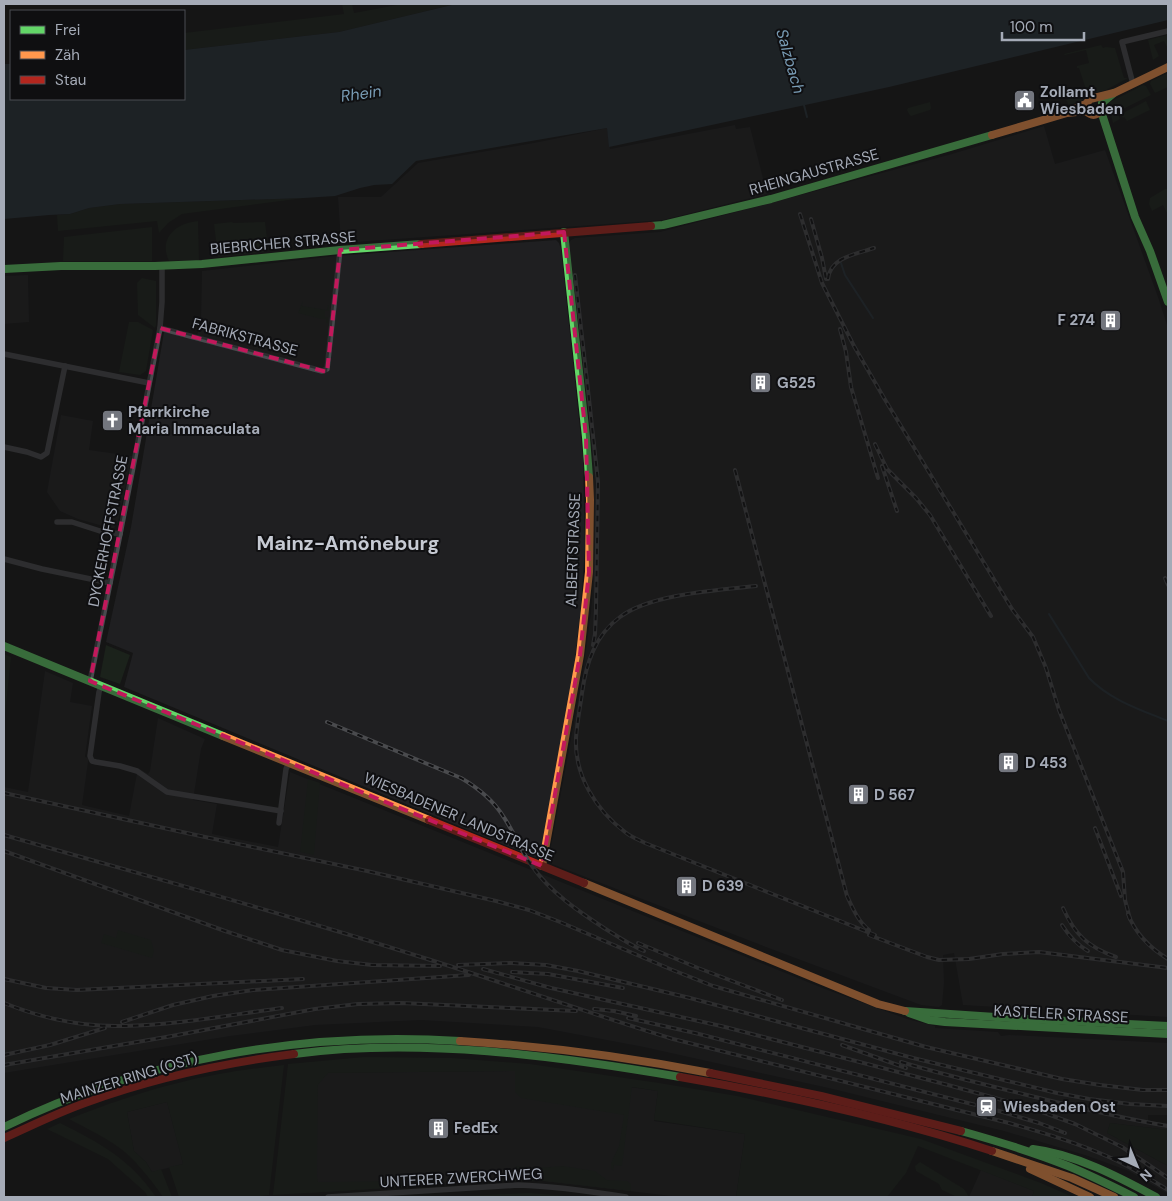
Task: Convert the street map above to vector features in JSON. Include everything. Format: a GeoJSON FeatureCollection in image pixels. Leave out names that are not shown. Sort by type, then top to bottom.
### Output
{"type":"FeatureCollection","features":[{"type":"Feature","properties":{"kind":"main road","name":"RHEINGAUSTRASSE"},"geometry":{"type":"LineString","coordinates":[[564,232],[659,226],[771,199],[1067,113],[1086,107],[1090,99],[1099,107],[1114,93],[1168,67]]}},
{"type":"Feature","properties":{"kind":"main road"},"geometry":{"type":"LineString","coordinates":[[1086,107],[1091,115],[1099,107],[1135,217],[1168,299]]}},
{"type":"Feature","properties":{"kind":"main road","name":"BIEBRICHER STRASSE"},"geometry":{"type":"LineString","coordinates":[[4,269],[61,266],[162,266],[224,262],[340,250],[564,232]]}},
{"type":"Feature","properties":{"kind":"main road","name":"ALBERTSTRASSE"},"geometry":{"type":"LineString","coordinates":[[542,866],[580,655],[589,572],[590,500],[586,437],[564,232]]}},
{"type":"Feature","properties":{"kind":"main road","name":"WIESBADENER LANDSTRASSE"},"geometry":{"type":"LineString","coordinates":[[4,646],[840,989],[878,1004],[906,1011],[929,1020],[952,1022]]}},
{"type":"Feature","properties":{"kind":"main road","name":"WIESBADENER LANDSTRASSE"},"geometry":{"type":"LineString","coordinates":[[906,1011],[955,1014]]}},
{"type":"Feature","properties":{"kind":"main road","name":"KASTELER STRASSE"},"geometry":{"type":"LineString","coordinates":[[955,1014],[1168,1026]]}},
{"type":"Feature","properties":{"kind":"main road","name":"KASTELER STRASSE"},"geometry":{"type":"LineString","coordinates":[[952,1022],[1168,1034]]}},
{"type":"Feature","properties":{"kind":"main road","name":"MAINZER RING (OST)"},"geometry":{"type":"LineString","coordinates":[[4,1127],[60,1102],[110,1084],[214,1057],[301,1043],[392,1038],[507,1044],[631,1059],[752,1080],[829,1097],[883,1110],[1003,1144]]}},
{"type":"Feature","properties":{"kind":"main road","name":"MAINZER RING (OST)"},"geometry":{"type":"LineString","coordinates":[[4,1138],[64,1112],[113,1094],[172,1076],[215,1066],[301,1053],[393,1048],[461,1050],[631,1068],[749,1089],[827,1106],[998,1152]]}},
{"type":"Feature","properties":{"kind":"main road"},"geometry":{"type":"LineString","coordinates":[[1003,1144],[1065,1165],[1112,1185],[1134,1197]]}},
{"type":"Feature","properties":{"kind":"main road"},"geometry":{"type":"LineString","coordinates":[[1003,1144],[1040,1150],[1076,1160],[1118,1176],[1156,1197]]}},
{"type":"Feature","properties":{"kind":"main road"},"geometry":{"type":"LineString","coordinates":[[998,1152],[1024,1167],[1090,1197]]}},
{"type":"Feature","properties":{"kind":"main road"},"geometry":{"type":"LineString","coordinates":[[998,1152],[1070,1178],[1114,1197]]}},
{"type":"Feature","properties":{"kind":"street"},"geometry":{"type":"LineString","coordinates":[[1133,84],[1122,42],[1168,31]]}},
{"type":"Feature","properties":{"kind":"street","name":"FABRIKSTRASSE"},"geometry":{"type":"LineString","coordinates":[[160,328],[322,371],[327,369],[340,250]]}},
{"type":"Feature","properties":{"kind":"street","name":"DYCKERHOFFSTRASSE"},"geometry":{"type":"LineString","coordinates":[[90,681],[160,328],[162,266]]}},
{"type":"Feature","properties":{"kind":"street"},"geometry":{"type":"LineString","coordinates":[[4,354],[150,383]]}},
{"type":"Feature","properties":{"kind":"street"},"geometry":{"type":"LineString","coordinates":[[4,447],[41,457],[47,453],[65,366]]}},
{"type":"Feature","properties":{"kind":"street"},"geometry":{"type":"LineString","coordinates":[[57,522],[72,522],[100,531],[120,534]]}},
{"type":"Feature","properties":{"kind":"street"},"geometry":{"type":"LineString","coordinates":[[4,559],[110,583]]}},
{"type":"Feature","properties":{"kind":"street"},"geometry":{"type":"LineString","coordinates":[[101,686],[90,756],[92,761],[137,771],[167,792],[281,811]]}},
{"type":"Feature","properties":{"kind":"street"},"geometry":{"type":"LineString","coordinates":[[279,823],[286,769],[289,763]]}},
{"type":"Feature","properties":{"kind":"street","name":"UNTERER ZWERCHWEG"},"geometry":{"type":"LineString","coordinates":[[328,1197],[518,1185],[578,1189],[626,1197]]}},
{"type":"Feature","properties":{"kind":"highlighted area"},"geometry":{"type":"Polygon","coordinates":[[[564,232],[586,437],[589,572],[580,655],[542,866],[90,681],[160,328],[327,372],[340,250],[564,232]]]}},
{"type":"Feature","properties":{"kind":"shaded area"},"geometry":{"type":"Polygon","coordinates":[[[342,4],[352,4],[354,13],[402,4],[456,4],[339,32],[185,50],[185,33],[344,14],[342,4]]]}},
{"type":"Feature","properties":{"kind":"shaded area"},"geometry":{"type":"Polygon","coordinates":[[[1167,35],[1168,49],[1164,41],[1154,45],[1159,56],[1153,60],[1148,40],[1167,35]]]}},
{"type":"Feature","properties":{"kind":"shaded area"},"geometry":{"type":"Polygon","coordinates":[[[1101,45],[1103,48],[1115,48],[1124,78],[1128,78],[1106,90],[1090,94],[1081,101],[1069,105],[1066,100],[1087,93],[1077,66],[1089,63],[1086,50],[1064,54],[1101,45]]]}},
{"type":"Feature","properties":{"kind":"shaded area"},"geometry":{"type":"Polygon","coordinates":[[[1168,73],[1168,87],[1155,93],[1150,84],[1151,81],[1168,73]]]}},
{"type":"Feature","properties":{"kind":"shaded area"},"geometry":{"type":"Polygon","coordinates":[[[1143,85],[1146,86],[1151,95],[1117,112],[1120,119],[1113,123],[1108,103],[1143,85]]]}},
{"type":"Feature","properties":{"kind":"shaded area"},"geometry":{"type":"Polygon","coordinates":[[[1146,101],[1150,110],[1127,121],[1123,118],[1121,114],[1146,101]]]}},
{"type":"Feature","properties":{"kind":"shaded area"},"geometry":{"type":"Polygon","coordinates":[[[930,102],[930,110],[911,116],[907,110],[908,108],[930,102]]]}},
{"type":"Feature","properties":{"kind":"shaded area"},"geometry":{"type":"Polygon","coordinates":[[[735,125],[736,129],[750,127],[767,194],[663,220],[341,243],[338,197],[381,197],[418,163],[607,128],[610,149],[735,125]]]}},
{"type":"Feature","properties":{"kind":"shaded area"},"geometry":{"type":"Polygon","coordinates":[[[1044,126],[1055,164],[1105,150],[1168,328],[1168,1017],[963,1005],[954,953],[943,955],[944,983],[942,1005],[939,1007],[921,1005],[552,864],[549,857],[582,679],[593,581],[594,509],[590,426],[569,243],[571,240],[575,238],[660,232],[952,154],[1044,126]]]}},
{"type":"Feature","properties":{"kind":"shaded area"},"geometry":{"type":"Polygon","coordinates":[[[1168,189],[1168,212],[1163,205],[1152,211],[1149,204],[1150,198],[1168,189]]]}},
{"type":"Feature","properties":{"kind":"shaded area"},"geometry":{"type":"Polygon","coordinates":[[[304,198],[182,214],[168,223],[159,233],[157,221],[58,231],[57,215],[70,214],[89,208],[120,204],[304,198]]]}},
{"type":"Feature","properties":{"kind":"shaded area"},"geometry":{"type":"Polygon","coordinates":[[[198,221],[199,260],[169,261],[166,245],[171,233],[176,228],[198,221]]]}},
{"type":"Feature","properties":{"kind":"shaded area"},"geometry":{"type":"Polygon","coordinates":[[[265,222],[268,246],[266,252],[218,257],[214,224],[265,222]]]}},
{"type":"Feature","properties":{"kind":"shaded area"},"geometry":{"type":"Polygon","coordinates":[[[152,227],[152,261],[63,261],[64,237],[152,227]]]}},
{"type":"Feature","properties":{"kind":"shaded area"},"geometry":{"type":"Polygon","coordinates":[[[556,240],[561,249],[583,457],[585,549],[572,684],[539,855],[536,857],[531,856],[124,687],[133,653],[106,642],[131,527],[164,332],[196,339],[201,321],[202,271],[335,256],[556,240]]]}},
{"type":"Feature","properties":{"kind":"shaded area"},"geometry":{"type":"Polygon","coordinates":[[[28,275],[29,322],[4,324],[4,276],[28,275]]]}},
{"type":"Feature","properties":{"kind":"shaded area"},"geometry":{"type":"Polygon","coordinates":[[[142,278],[156,281],[155,328],[138,315],[137,283],[142,278]]]}},
{"type":"Feature","properties":{"kind":"shaded area"},"geometry":{"type":"Polygon","coordinates":[[[303,301],[302,306],[327,310],[329,305],[329,311],[325,311],[328,323],[326,323],[326,319],[298,313],[303,301]]]}},
{"type":"Feature","properties":{"kind":"shaded area"},"geometry":{"type":"Polygon","coordinates":[[[129,322],[138,322],[153,330],[146,371],[140,375],[119,372],[129,322]]]}},
{"type":"Feature","properties":{"kind":"shaded area"},"geometry":{"type":"Polygon","coordinates":[[[61,415],[93,421],[89,450],[132,456],[118,522],[114,528],[78,519],[60,511],[47,492],[61,415]]]}},
{"type":"Feature","properties":{"kind":"shaded area"},"geometry":{"type":"Polygon","coordinates":[[[106,645],[130,655],[120,684],[100,677],[106,645]]]}},
{"type":"Feature","properties":{"kind":"shaded area"},"geometry":{"type":"Polygon","coordinates":[[[4,654],[11,657],[4,725],[4,654]]]}},
{"type":"Feature","properties":{"kind":"shaded area"},"geometry":{"type":"Polygon","coordinates":[[[45,671],[73,683],[70,702],[92,706],[85,757],[89,758],[82,805],[129,816],[138,768],[148,774],[150,771],[158,718],[205,739],[201,749],[193,800],[217,804],[212,834],[278,847],[290,772],[825,989],[907,1019],[935,1026],[935,1028],[998,1032],[1001,1036],[1168,1043],[1168,1115],[1148,1115],[1148,1121],[1168,1124],[1168,1130],[1110,1123],[1107,1133],[1168,1166],[1168,1194],[1129,1171],[1088,1156],[1004,1131],[833,1089],[644,1047],[538,1027],[421,1020],[315,1025],[230,1036],[4,1073],[4,787],[28,792],[45,671]]]}},
{"type":"Feature","properties":{"kind":"shaded area"},"geometry":{"type":"Polygon","coordinates":[[[308,779],[320,783],[314,855],[300,852],[308,779]]]}},
{"type":"Feature","properties":{"kind":"shaded area"},"geometry":{"type":"Polygon","coordinates":[[[118,930],[151,940],[154,951],[152,958],[101,943],[104,934],[116,938],[118,930]]]}},
{"type":"Feature","properties":{"kind":"shaded area"},"geometry":{"type":"Polygon","coordinates":[[[364,1057],[452,1058],[530,1064],[737,1096],[921,1139],[1041,1183],[1073,1197],[1032,1197],[1034,1191],[918,1146],[906,1173],[887,1197],[736,1197],[745,1134],[654,1120],[658,1091],[632,1087],[622,1166],[614,1165],[613,1171],[611,1163],[619,1146],[624,1115],[521,1098],[515,1092],[515,1071],[328,1073],[318,1085],[318,1182],[403,1181],[405,1187],[273,1195],[288,1064],[364,1057]]]}},
{"type":"Feature","properties":{"kind":"shaded area"},"geometry":{"type":"Polygon","coordinates":[[[284,1065],[269,1195],[253,1197],[179,1197],[169,1167],[183,1164],[167,1102],[127,1112],[134,1151],[146,1162],[152,1172],[161,1169],[172,1197],[163,1197],[141,1168],[120,1148],[69,1119],[150,1090],[230,1072],[284,1065]]]}},
{"type":"Feature","properties":{"kind":"shaded area"},"geometry":{"type":"Polygon","coordinates":[[[516,1071],[658,1091],[654,1121],[745,1134],[736,1197],[680,1197],[525,1180],[306,1193],[310,1073],[516,1071]]]}},
{"type":"Feature","properties":{"kind":"shaded area"},"geometry":{"type":"Polygon","coordinates":[[[167,1102],[183,1164],[152,1172],[146,1162],[134,1151],[127,1112],[167,1102]]]}},
{"type":"Feature","properties":{"kind":"shaded area"},"geometry":{"type":"Polygon","coordinates":[[[60,1123],[101,1145],[125,1162],[136,1172],[156,1197],[148,1197],[145,1192],[108,1159],[47,1129],[60,1123]]]}},
{"type":"Feature","properties":{"kind":"shaded area"},"geometry":{"type":"Polygon","coordinates":[[[1110,1123],[1168,1130],[1168,1166],[1107,1133],[1110,1123]]]}},
{"type":"Feature","properties":{"kind":"shaded area"},"geometry":{"type":"Polygon","coordinates":[[[920,1162],[964,1189],[969,1197],[957,1197],[942,1190],[939,1184],[916,1171],[915,1166],[920,1162]]]}},
{"type":"Feature","properties":{"kind":"shaded area"},"geometry":{"type":"Polygon","coordinates":[[[516,1166],[538,1168],[563,1166],[595,1171],[607,1180],[627,1181],[631,1184],[631,1191],[544,1181],[501,1181],[500,1175],[514,1174],[516,1166]]]}},
{"type":"Feature","properties":{"kind":"shaded area"},"geometry":{"type":"Polygon","coordinates":[[[981,1170],[1034,1191],[1032,1197],[969,1197],[981,1170]]]}},
{"type":"Feature","properties":{"kind":"shaded area"},"geometry":{"type":"Polygon","coordinates":[[[529,1193],[580,1197],[442,1197],[529,1193]]]}},
{"type":"Feature","properties":{"kind":"water","name":"Rhein"},"geometry":{"type":"Polygon","coordinates":[[[456,4],[1168,4],[1168,20],[889,87],[609,147],[607,128],[416,161],[392,184],[374,185],[335,196],[120,204],[89,208],[70,214],[4,219],[4,64],[10,64],[10,100],[185,100],[185,50],[339,32],[456,4]]]}},
{"type":"Feature","properties":{"kind":"waterway","name":"Salzbach"},"geometry":{"type":"LineString","coordinates":[[804,105],[807,117]]}},
{"type":"Feature","properties":{"kind":"waterway","name":"Salzbach"},"geometry":{"type":"LineString","coordinates":[[841,263],[845,275],[873,318]]}},
{"type":"Feature","properties":{"kind":"waterway","name":"Salzbach"},"geometry":{"type":"LineString","coordinates":[[1049,614],[1089,678],[1097,686],[1126,704],[1168,721]]}},
{"type":"Feature","properties":{"kind":"railway"},"geometry":{"type":"LineString","coordinates":[[800,214],[822,283],[854,346],[1012,609],[1033,637],[1046,668],[1059,710],[1123,872],[1125,900],[1130,919]]}},
{"type":"Feature","properties":{"kind":"railway"},"geometry":{"type":"LineString","coordinates":[[811,219],[826,279]]}},
{"type":"Feature","properties":{"kind":"railway"},"geometry":{"type":"LineString","coordinates":[[828,279],[830,272],[839,261],[874,248]]}},
{"type":"Feature","properties":{"kind":"railway"},"geometry":{"type":"LineString","coordinates":[[575,275],[598,482],[596,609],[593,645]]}},
{"type":"Feature","properties":{"kind":"railway"},"geometry":{"type":"LineString","coordinates":[[840,329],[846,352],[851,387],[878,478]]}},
{"type":"Feature","properties":{"kind":"railway"},"geometry":{"type":"LineString","coordinates":[[875,444],[887,469],[930,515],[991,616]]}},
{"type":"Feature","properties":{"kind":"railway"},"geometry":{"type":"LineString","coordinates":[[882,466],[897,511]]}},
{"type":"Feature","properties":{"kind":"railway"},"geometry":{"type":"LineString","coordinates":[[735,470],[847,896],[859,919],[869,930]]}},
{"type":"Feature","properties":{"kind":"railway"},"geometry":{"type":"LineString","coordinates":[[1165,578],[1168,585]]}},
{"type":"Feature","properties":{"kind":"railway"},"geometry":{"type":"LineString","coordinates":[[756,586],[666,598],[633,609],[611,624],[598,641],[586,671],[576,738],[576,752],[583,778],[589,791],[605,813],[632,837],[875,935]]}},
{"type":"Feature","properties":{"kind":"railway"},"geometry":{"type":"LineString","coordinates":[[327,722],[461,778],[473,786],[485,795],[499,810],[528,860],[547,884],[584,915],[644,951]]}},
{"type":"Feature","properties":{"kind":"railway"},"geometry":{"type":"LineString","coordinates":[[4,793],[367,871],[529,910],[713,986],[926,1047],[1062,1079],[1143,1090],[1168,1090]]}},
{"type":"Feature","properties":{"kind":"railway"},"geometry":{"type":"LineString","coordinates":[[1095,828],[1121,896]]}},
{"type":"Feature","properties":{"kind":"railway"},"geometry":{"type":"LineString","coordinates":[[4,835],[369,941],[673,1039],[1009,1123],[1073,1143],[1111,1158],[1168,1190]]}},
{"type":"Feature","properties":{"kind":"railway"},"geometry":{"type":"LineString","coordinates":[[4,851],[282,950],[337,961],[372,965],[440,966]]}},
{"type":"Feature","properties":{"kind":"railway"},"geometry":{"type":"LineString","coordinates":[[1063,908],[1072,926],[1084,939],[1098,949],[1116,957]]}},
{"type":"Feature","properties":{"kind":"railway"},"geometry":{"type":"LineString","coordinates":[[1128,914],[1131,922],[1144,940],[1168,959]]}},
{"type":"Feature","properties":{"kind":"railway"},"geometry":{"type":"LineString","coordinates":[[1062,925],[1073,940],[1088,951]]}},
{"type":"Feature","properties":{"kind":"railway"},"geometry":{"type":"LineString","coordinates":[[869,935],[939,960],[1039,952],[1168,968]]}},
{"type":"Feature","properties":{"kind":"railway"},"geometry":{"type":"LineString","coordinates":[[638,943],[782,1000]]}},
{"type":"Feature","properties":{"kind":"railway"},"geometry":{"type":"LineString","coordinates":[[458,965],[511,963],[546,965],[578,971],[690,998],[913,1058],[1057,1093],[1130,1104],[1168,1106]]}},
{"type":"Feature","properties":{"kind":"railway"},"geometry":{"type":"LineString","coordinates":[[483,969],[551,988],[721,1026],[1031,1108],[1075,1124],[1122,1147],[1168,1178]]}},
{"type":"Feature","properties":{"kind":"railway"},"geometry":{"type":"LineString","coordinates":[[512,972],[548,974],[623,988]]}},
{"type":"Feature","properties":{"kind":"railway"},"geometry":{"type":"LineString","coordinates":[[122,1022],[173,1005],[253,990],[469,975]]}},
{"type":"Feature","properties":{"kind":"railway"},"geometry":{"type":"LineString","coordinates":[[4,979],[46,988],[77,990],[303,979]]}},
{"type":"Feature","properties":{"kind":"railway"},"geometry":{"type":"LineString","coordinates":[[4,1003],[62,1020],[108,1026],[183,1022],[282,1008]]}},
{"type":"Feature","properties":{"kind":"railway"},"geometry":{"type":"LineString","coordinates":[[4,1065],[315,1009],[358,1004],[402,1003],[576,1011]]}},
{"type":"Feature","properties":{"kind":"railway"},"geometry":{"type":"LineString","coordinates":[[594,1009],[636,1016]]}},
{"type":"Feature","properties":{"kind":"railway"},"geometry":{"type":"LineString","coordinates":[[628,1018],[695,1033],[999,1111],[1065,1133]]}},
{"type":"Feature","properties":{"kind":"railway"},"geometry":{"type":"LineString","coordinates":[[4,1055],[50,1045],[105,1028]]}},
{"type":"Feature","properties":{"kind":"railway"},"geometry":{"type":"LineString","coordinates":[[842,1045],[906,1068]]}},
{"type":"Feature","properties":{"kind":"railway"},"geometry":{"type":"LineString","coordinates":[[901,1062],[1077,1107],[1168,1126]]}},
{"type":"Feature","properties":{"kind":"traffic: fast"},"geometry":{"type":"LineString","coordinates":[[1114,93],[1102,103],[1101,111],[1135,217],[1150,251],[1168,302]]}},
{"type":"Feature","properties":{"kind":"traffic: fast"},"geometry":{"type":"LineString","coordinates":[[651,226],[663,225],[771,199],[992,135]]}},
{"type":"Feature","properties":{"kind":"traffic: fast"},"geometry":{"type":"LineString","coordinates":[[564,232],[589,477]]}},
{"type":"Feature","properties":{"kind":"traffic: fast"},"geometry":{"type":"LineString","coordinates":[[4,269],[61,266],[202,264],[421,244]]}},
{"type":"Feature","properties":{"kind":"traffic: fast"},"geometry":{"type":"LineString","coordinates":[[4,646],[223,736]]}},
{"type":"Feature","properties":{"kind":"traffic: fast"},"geometry":{"type":"LineString","coordinates":[[905,1011],[1168,1026]]}},
{"type":"Feature","properties":{"kind":"traffic: fast"},"geometry":{"type":"LineString","coordinates":[[909,1013],[929,1020],[945,1022],[1168,1034]]}},
{"type":"Feature","properties":{"kind":"traffic: fast"},"geometry":{"type":"LineString","coordinates":[[4,1127],[58,1103],[113,1083],[169,1067],[227,1054],[343,1041],[402,1039],[460,1041]]}},
{"type":"Feature","properties":{"kind":"traffic: fast"},"geometry":{"type":"LineString","coordinates":[[294,1054],[341,1049],[439,1048],[537,1056],[680,1077]]}},
{"type":"Feature","properties":{"kind":"traffic: fast"},"geometry":{"type":"LineString","coordinates":[[961,1131],[1055,1161],[1134,1197]]}},
{"type":"Feature","properties":{"kind":"traffic: fast"},"geometry":{"type":"LineString","coordinates":[[1033,1149],[1081,1161],[1112,1174],[1156,1197]]}},
{"type":"Feature","properties":{"kind":"traffic: slow"},"geometry":{"type":"LineString","coordinates":[[1074,109],[1086,104],[1090,99],[1114,93],[1168,67]]}},
{"type":"Feature","properties":{"kind":"traffic: slow"},"geometry":{"type":"LineString","coordinates":[[992,135],[1067,113],[1086,111],[1094,115],[1101,111]]}},
{"type":"Feature","properties":{"kind":"traffic: slow"},"geometry":{"type":"LineString","coordinates":[[542,866],[580,655],[589,572],[589,477]]}},
{"type":"Feature","properties":{"kind":"traffic: slow"},"geometry":{"type":"LineString","coordinates":[[223,736],[429,820]]}},
{"type":"Feature","properties":{"kind":"traffic: slow"},"geometry":{"type":"LineString","coordinates":[[584,883],[878,1004],[905,1011]]}},
{"type":"Feature","properties":{"kind":"traffic: slow"},"geometry":{"type":"LineString","coordinates":[[460,1041],[586,1053],[710,1073]]}},
{"type":"Feature","properties":{"kind":"traffic: slow"},"geometry":{"type":"LineString","coordinates":[[992,1151],[1072,1178],[1114,1197]]}},
{"type":"Feature","properties":{"kind":"traffic: slow"},"geometry":{"type":"LineString","coordinates":[[1030,1169],[1090,1197]]}},
{"type":"Feature","properties":{"kind":"traffic: jam"},"geometry":{"type":"LineString","coordinates":[[421,244],[651,226]]}},
{"type":"Feature","properties":{"kind":"traffic: jam"},"geometry":{"type":"LineString","coordinates":[[429,820],[584,883]]}},
{"type":"Feature","properties":{"kind":"traffic: jam"},"geometry":{"type":"LineString","coordinates":[[4,1138],[54,1115],[136,1086],[188,1072],[294,1054]]}},
{"type":"Feature","properties":{"kind":"traffic: jam"},"geometry":{"type":"LineString","coordinates":[[710,1073],[821,1096],[961,1131]]}},
{"type":"Feature","properties":{"kind":"traffic: jam"},"geometry":{"type":"LineString","coordinates":[[680,1077],[838,1108],[992,1151]]}},
{"type":"Feature","properties":{"kind":"place","name":"Zollamt Wiesbaden"},"geometry":{"type":"Point","coordinates":[1024,101]}},
{"type":"Feature","properties":{"kind":"place","name":"F 274"},"geometry":{"type":"Point","coordinates":[1111,320]}},
{"type":"Feature","properties":{"kind":"place","name":"G525"},"geometry":{"type":"Point","coordinates":[761,383]}},
{"type":"Feature","properties":{"kind":"place","name":"Pfarrkirche Maria Immaculata"},"geometry":{"type":"Point","coordinates":[112,421]}},
{"type":"Feature","properties":{"kind":"place","name":"D 453"},"geometry":{"type":"Point","coordinates":[1009,763]}},
{"type":"Feature","properties":{"kind":"place","name":"D 567"},"geometry":{"type":"Point","coordinates":[858,795]}},
{"type":"Feature","properties":{"kind":"place","name":"D 639"},"geometry":{"type":"Point","coordinates":[686,886]}},
{"type":"Feature","properties":{"kind":"place","name":"Wiesbaden Ost"},"geometry":{"type":"Point","coordinates":[987,1107]}},
{"type":"Feature","properties":{"kind":"place","name":"FedEx"},"geometry":{"type":"Point","coordinates":[438,1128]}},
{"type":"Feature","properties":{"kind":"district","name":"Mainz-Amöneburg"},"geometry":{"type":"Point","coordinates":[348,543]}}]}
